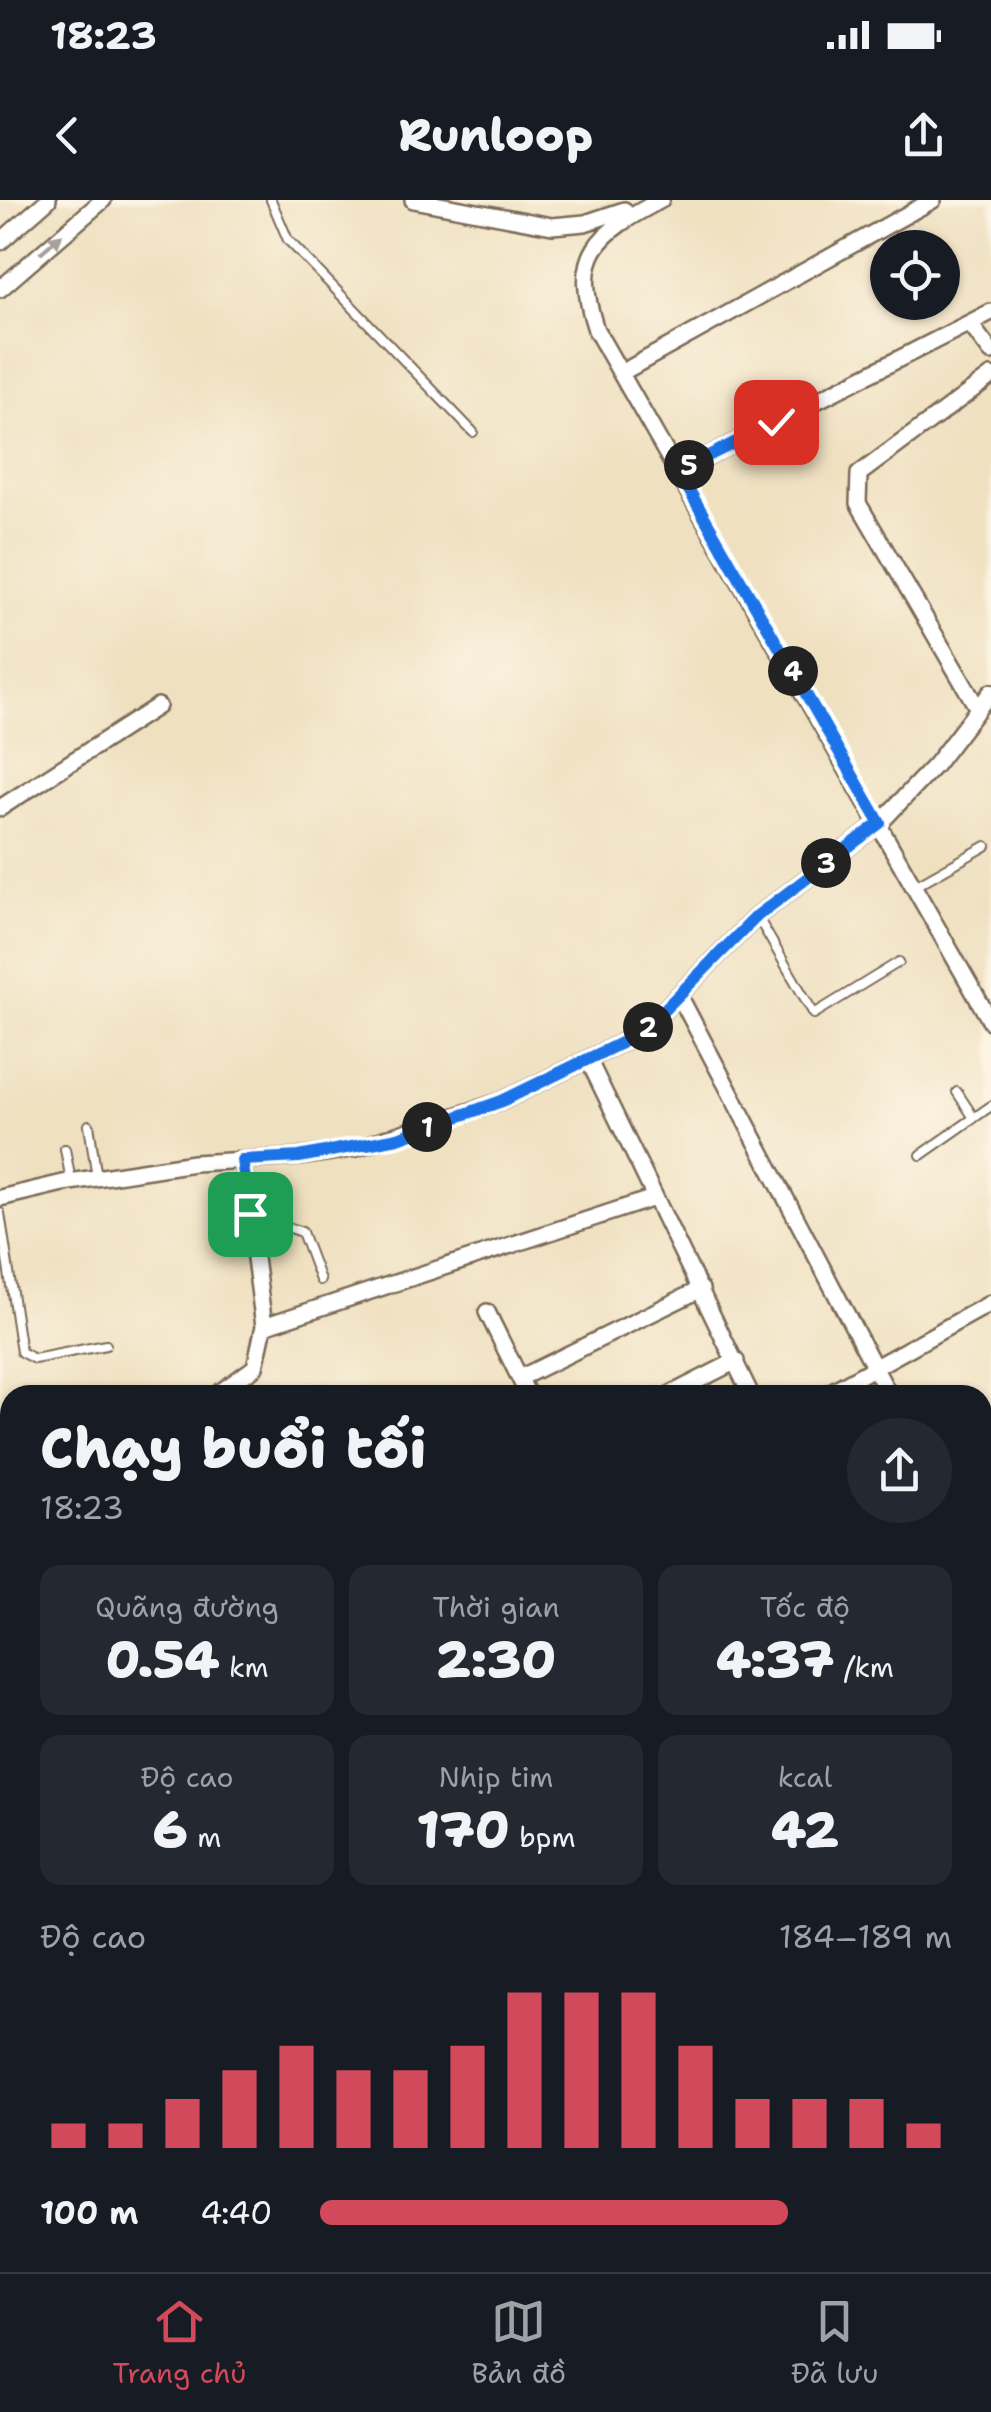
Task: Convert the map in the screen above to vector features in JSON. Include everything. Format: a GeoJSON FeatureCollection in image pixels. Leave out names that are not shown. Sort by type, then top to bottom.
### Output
{"type":"FeatureCollection","features":[{"type":"Feature","properties":{"kind":"street"},"geometry":{"type":"LineString","coordinates":[[0,242],[48,200]]}},
{"type":"Feature","properties":{"kind":"street"},"geometry":{"type":"LineString","coordinates":[[0,289],[103,200]]}},
{"type":"Feature","properties":{"kind":"street"},"geometry":{"type":"LineString","coordinates":[[413,200],[552,226],[584,223],[661,200]]}},
{"type":"Feature","properties":{"kind":"street"},"geometry":{"type":"LineString","coordinates":[[621,373],[933,200]]}},
{"type":"Feature","properties":{"kind":"street"},"geometry":{"type":"LineString","coordinates":[[623,210],[595,246],[584,282],[596,330],[991,1022]]}},
{"type":"Feature","properties":{"kind":"street"},"geometry":{"type":"LineString","coordinates":[[678,471],[991,312]]}},
{"type":"Feature","properties":{"kind":"street"},"geometry":{"type":"LineString","coordinates":[[970,324],[991,352]]}},
{"type":"Feature","properties":{"kind":"street"},"geometry":{"type":"LineString","coordinates":[[978,708],[858,503],[855,486],[859,474],[991,376]]}},
{"type":"Feature","properties":{"kind":"street"},"geometry":{"type":"LineString","coordinates":[[0,1198],[71,1182],[242,1160],[299,1157],[398,1138],[502,1101],[588,1059],[648,1026],[757,916],[880,823],[935,765],[991,692]]}},
{"type":"Feature","properties":{"kind":"street"},"geometry":{"type":"LineString","coordinates":[[0,808],[158,706]]}},
{"type":"Feature","properties":{"kind":"street"},"geometry":{"type":"LineString","coordinates":[[680,995],[884,1385]]}},
{"type":"Feature","properties":{"kind":"street"},"geometry":{"type":"LineString","coordinates":[[588,1059],[746,1385]]}},
{"type":"Feature","properties":{"kind":"street"},"geometry":{"type":"LineString","coordinates":[[230,1385],[255,1367],[264,1326],[242,1160]]}},
{"type":"Feature","properties":{"kind":"street"},"geometry":{"type":"LineString","coordinates":[[264,1326],[654,1198]]}},
{"type":"Feature","properties":{"kind":"street"},"geometry":{"type":"LineString","coordinates":[[520,1378],[701,1289]]}},
{"type":"Feature","properties":{"kind":"street"},"geometry":{"type":"LineString","coordinates":[[845,1385],[991,1302]]}},
{"type":"Feature","properties":{"kind":"street"},"geometry":{"type":"LineString","coordinates":[[488,1312],[523,1385]]}},
{"type":"Feature","properties":{"kind":"street"},"geometry":{"type":"LineString","coordinates":[[689,1385],[736,1362]]}},
{"type":"Feature","properties":{"kind":"lane"},"geometry":{"type":"LineString","coordinates":[[271,200],[288,240],[472,432]]}},
{"type":"Feature","properties":{"kind":"lane"},"geometry":{"type":"LineString","coordinates":[[915,886],[986,846]]}},
{"type":"Feature","properties":{"kind":"lane"},"geometry":{"type":"LineString","coordinates":[[757,916],[814,1014],[898,962]]}},
{"type":"Feature","properties":{"kind":"lane"},"geometry":{"type":"LineString","coordinates":[[957,1092],[974,1118]]}},
{"type":"Feature","properties":{"kind":"lane"},"geometry":{"type":"LineString","coordinates":[[921,1156],[991,1106]]}},
{"type":"Feature","properties":{"kind":"lane"},"geometry":{"type":"LineString","coordinates":[[89,1124],[98,1178]]}},
{"type":"Feature","properties":{"kind":"lane"},"geometry":{"type":"LineString","coordinates":[[65,1149],[71,1182]]}},
{"type":"Feature","properties":{"kind":"lane"},"geometry":{"type":"LineString","coordinates":[[0,1212],[21,1352],[34,1359],[106,1345]]}},
{"type":"Feature","properties":{"kind":"lane"},"geometry":{"type":"LineString","coordinates":[[250,1214],[302,1232],[320,1280]]}},
{"type":"Feature","properties":{"kind":"route"},"geometry":{"type":"LineString","coordinates":[[250,1214],[242,1160],[299,1157],[398,1138],[502,1101],[621,1043],[648,1026],[757,916],[880,823],[678,471],[776,422]]}}]}
